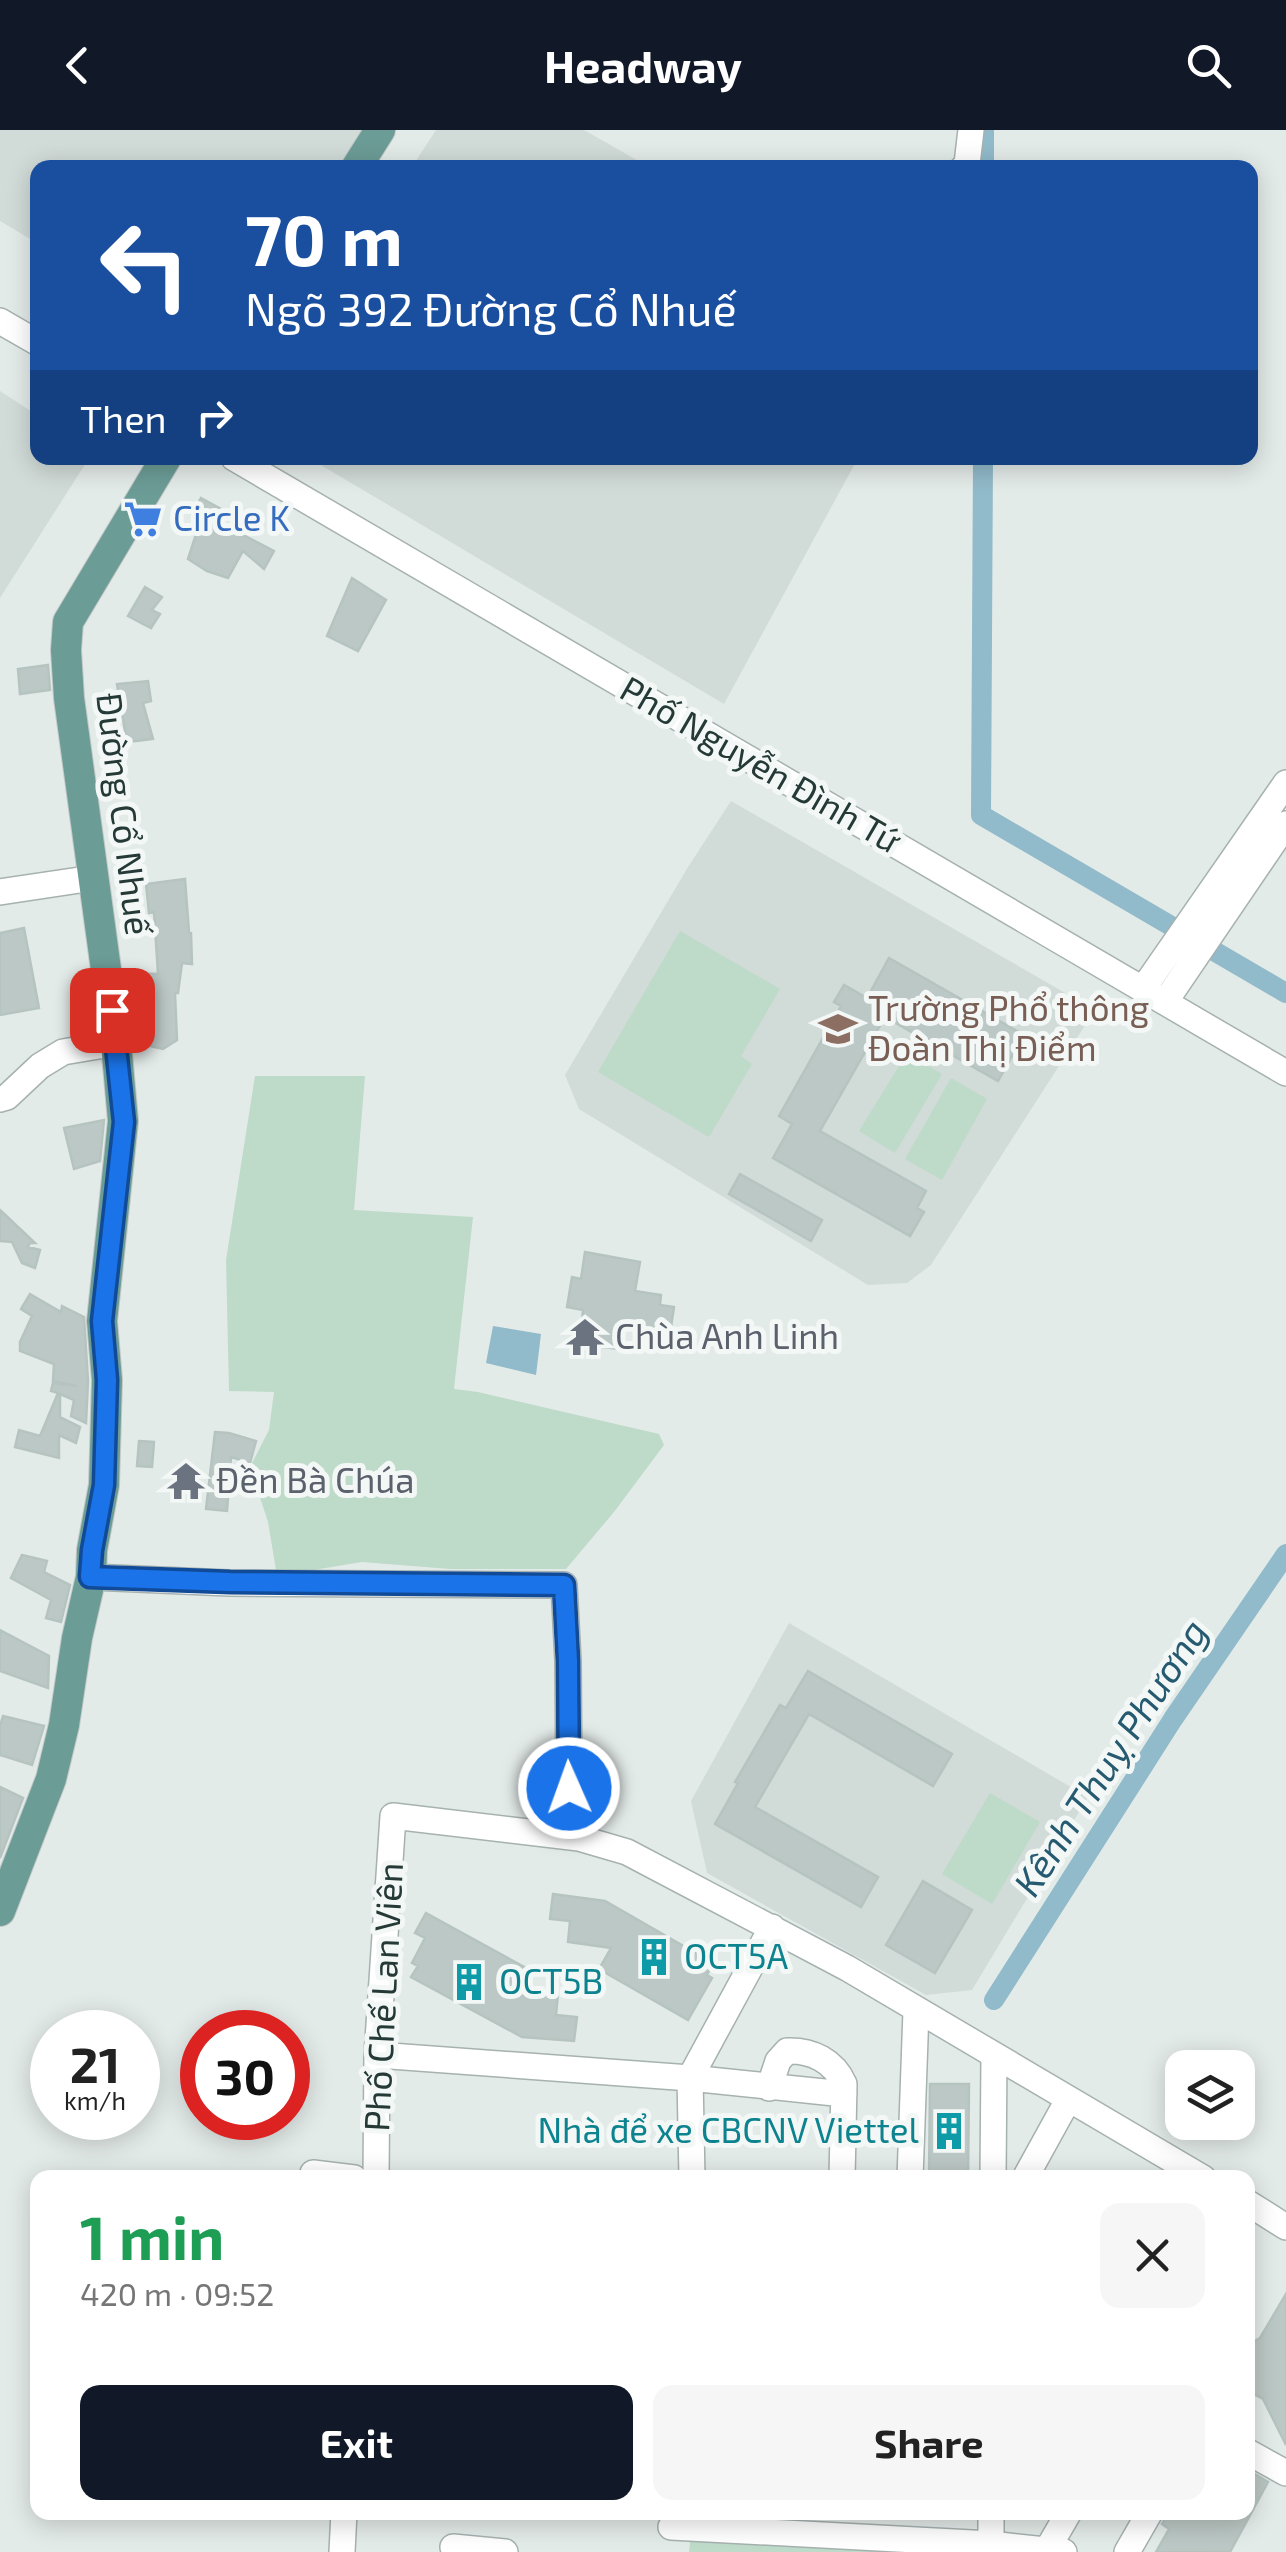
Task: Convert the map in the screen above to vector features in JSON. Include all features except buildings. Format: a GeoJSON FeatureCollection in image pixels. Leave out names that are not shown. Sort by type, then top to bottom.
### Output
{"type":"FeatureCollection","features":[{"type":"Feature","properties":{"kind":"main road"},"geometry":{"type":"LineString","coordinates":[[361,160],[380,130]]}},
{"type":"Feature","properties":{"kind":"main road","name":"Đường Cổ Nhuế"},"geometry":{"type":"LineString","coordinates":[[0,1911],[51,1779],[90,1577],[104,1485],[107,1380],[102,1321],[124,1122],[69,698],[68,622],[162,465]]}},
{"type":"Feature","properties":{"kind":"street"},"geometry":{"type":"LineString","coordinates":[[968,160],[971,130]]}},
{"type":"Feature","properties":{"kind":"street"},"geometry":{"type":"LineString","coordinates":[[0,321],[30,338]]}},
{"type":"Feature","properties":{"kind":"street","name":"Phố Nguyễn Đình Tứ"},"geometry":{"type":"LineString","coordinates":[[246,465],[1286,1072]]}},
{"type":"Feature","properties":{"kind":"street"},"geometry":{"type":"LineString","coordinates":[[1154,996],[1208,916],[1286,783]]}},
{"type":"Feature","properties":{"kind":"street"},"geometry":{"type":"LineString","coordinates":[[1208,916],[1286,824]]}},
{"type":"Feature","properties":{"kind":"street"},"geometry":{"type":"LineString","coordinates":[[0,892],[93,878]]}},
{"type":"Feature","properties":{"kind":"street"},"geometry":{"type":"LineString","coordinates":[[0,1099],[63,1052],[116,1043]]}},
{"type":"Feature","properties":{"kind":"street"},"geometry":{"type":"LineString","coordinates":[[90,1577],[564,1585],[569,1788],[579,1838],[628,1852],[772,1927],[1190,2170]]}},
{"type":"Feature","properties":{"kind":"street","name":"Phố Chế Lan Viên"},"geometry":{"type":"LineString","coordinates":[[376,2170],[377,2055],[393,1816],[579,1838]]}},
{"type":"Feature","properties":{"kind":"street"},"geometry":{"type":"LineString","coordinates":[[692,2170],[690,2078],[772,1927]]}},
{"type":"Feature","properties":{"kind":"street"},"geometry":{"type":"LineString","coordinates":[[910,2170],[916,2010]]}},
{"type":"Feature","properties":{"kind":"street"},"geometry":{"type":"LineString","coordinates":[[769,2088],[778,2062],[787,2051],[802,2050],[824,2059],[838,2072],[844,2084],[842,2170]]}},
{"type":"Feature","properties":{"kind":"street"},"geometry":{"type":"LineString","coordinates":[[377,2055],[690,2078],[844,2094]]}},
{"type":"Feature","properties":{"kind":"street"},"geometry":{"type":"LineString","coordinates":[[993,2170],[994,2055]]}},
{"type":"Feature","properties":{"kind":"street"},"geometry":{"type":"LineString","coordinates":[[1029,2170],[1068,2100]]}},
{"type":"Feature","properties":{"kind":"street"},"geometry":{"type":"LineString","coordinates":[[1255,2207],[1286,2227]]}},
{"type":"Feature","properties":{"kind":"street"},"geometry":{"type":"LineString","coordinates":[[1255,2456],[1286,2473]]}},
{"type":"Feature","properties":{"kind":"street"},"geometry":{"type":"LineString","coordinates":[[342,2552],[344,2520]]}},
{"type":"Feature","properties":{"kind":"street"},"geometry":{"type":"LineString","coordinates":[[903,2520],[903,2546]]}},
{"type":"Feature","properties":{"kind":"street"},"geometry":{"type":"LineString","coordinates":[[991,2520],[991,2548]]}},
{"type":"Feature","properties":{"kind":"street"},"geometry":{"type":"LineString","coordinates":[[671,2531],[1055,2551],[1066,2520]]}},
{"type":"Feature","properties":{"kind":"street"},"geometry":{"type":"LineString","coordinates":[[1128,2552],[1146,2520]]}},
{"type":"Feature","properties":{"kind":"street"},"geometry":{"type":"LineString","coordinates":[[453,2546],[505,2552]]}},
{"type":"Feature","properties":{"kind":"shaded area"},"geometry":{"type":"Polygon","coordinates":[[[0,130],[365,130],[346,160],[30,160],[30,239],[0,221],[0,130]]]}},
{"type":"Feature","properties":{"kind":"shaded area"},"geometry":{"type":"Polygon","coordinates":[[[436,130],[584,130],[637,160],[417,160],[436,130]]]}},
{"type":"Feature","properties":{"kind":"shaded area"},"geometry":{"type":"Polygon","coordinates":[[[0,391],[30,410],[30,465],[85,465],[0,598],[0,391]]]}},
{"type":"Feature","properties":{"kind":"shaded area"},"geometry":{"type":"Polygon","coordinates":[[[321,465],[854,465],[724,704],[321,465]]]}},
{"type":"Feature","properties":{"kind":"shaded area","name":"Trường Phổ thông Đoàn Thị Điểm"},"geometry":{"type":"Polygon","coordinates":[[[731,801],[1095,1010],[931,1265],[907,1283],[868,1285],[579,1109],[565,1075],[731,801]]]}},
{"type":"Feature","properties":{"kind":"shaded area"},"geometry":{"type":"Polygon","coordinates":[[[789,1623],[1088,1797],[972,1990],[926,1995],[707,1873],[691,1801],[789,1623]]]}},
{"type":"Feature","properties":{"kind":"green space"},"geometry":{"type":"Polygon","coordinates":[[[680,931],[780,989],[741,1056],[752,1064],[709,1137],[598,1072],[680,931]]]}},
{"type":"Feature","properties":{"kind":"green space"},"geometry":{"type":"Polygon","coordinates":[[[907,1053],[942,1074],[895,1153],[859,1131],[907,1053]]]}},
{"type":"Feature","properties":{"kind":"green space"},"geometry":{"type":"Polygon","coordinates":[[[255,1076],[365,1076],[354,1210],[473,1217],[454,1389],[659,1434],[664,1445],[566,1569],[450,1569],[362,1562],[277,1576],[268,1522],[250,1467],[269,1430],[274,1392],[229,1391],[226,1260],[255,1076]]]}},
{"type":"Feature","properties":{"kind":"green space"},"geometry":{"type":"Polygon","coordinates":[[[951,1078],[987,1099],[942,1180],[905,1159],[951,1078]]]}},
{"type":"Feature","properties":{"kind":"green space"},"geometry":{"type":"Polygon","coordinates":[[[990,1793],[1040,1822],[992,1904],[942,1874],[990,1793]]]}},
{"type":"Feature","properties":{"kind":"green space"},"geometry":{"type":"Polygon","coordinates":[[[691,2535],[896,2547],[896,2552],[689,2552],[691,2535]]]}},
{"type":"Feature","properties":{"kind":"water"},"geometry":{"type":"Polygon","coordinates":[[[493,1326],[541,1334],[536,1375],[486,1363],[493,1326]]]}},
{"type":"Feature","properties":{"kind":"waterway","name":"Kênh Thuỵ Phương"},"geometry":{"type":"LineString","coordinates":[[984,130],[984,160]]}},
{"type":"Feature","properties":{"kind":"waterway","name":"Kênh Thuỵ Phương"},"geometry":{"type":"LineString","coordinates":[[983,465],[981,815],[1286,993]]}},
{"type":"Feature","properties":{"kind":"waterway","name":"Kênh Thuỵ Phương"},"geometry":{"type":"LineString","coordinates":[[994,2000],[1173,1719],[1286,1554]]}},
{"type":"Feature","properties":{"kind":"place","name":"Circle K"},"geometry":{"type":"Point","coordinates":[143,519]}},
{"type":"Feature","properties":{"kind":"place","name":"Trường Phổ thông Đoàn Thị Điểm"},"geometry":{"type":"Point","coordinates":[838,1029]}},
{"type":"Feature","properties":{"kind":"place","name":"Chùa Anh Linh"},"geometry":{"type":"Point","coordinates":[585,1337]}},
{"type":"Feature","properties":{"kind":"place","name":"Đền Bà Chúa"},"geometry":{"type":"Point","coordinates":[186,1481]}},
{"type":"Feature","properties":{"kind":"place","name":"OCT5A"},"geometry":{"type":"Point","coordinates":[654,1957]}},
{"type":"Feature","properties":{"kind":"place","name":"OCT5B"},"geometry":{"type":"Point","coordinates":[469,1982]}},
{"type":"Feature","properties":{"kind":"place","name":"Nhà để xe CBCNV Viettel"},"geometry":{"type":"Point","coordinates":[949,2131]}},
{"type":"Feature","properties":{"kind":"route"},"geometry":{"type":"LineString","coordinates":[[112,1010],[124,1122],[102,1321],[107,1380],[104,1485],[90,1577],[564,1585],[569,1788]]}}]}
